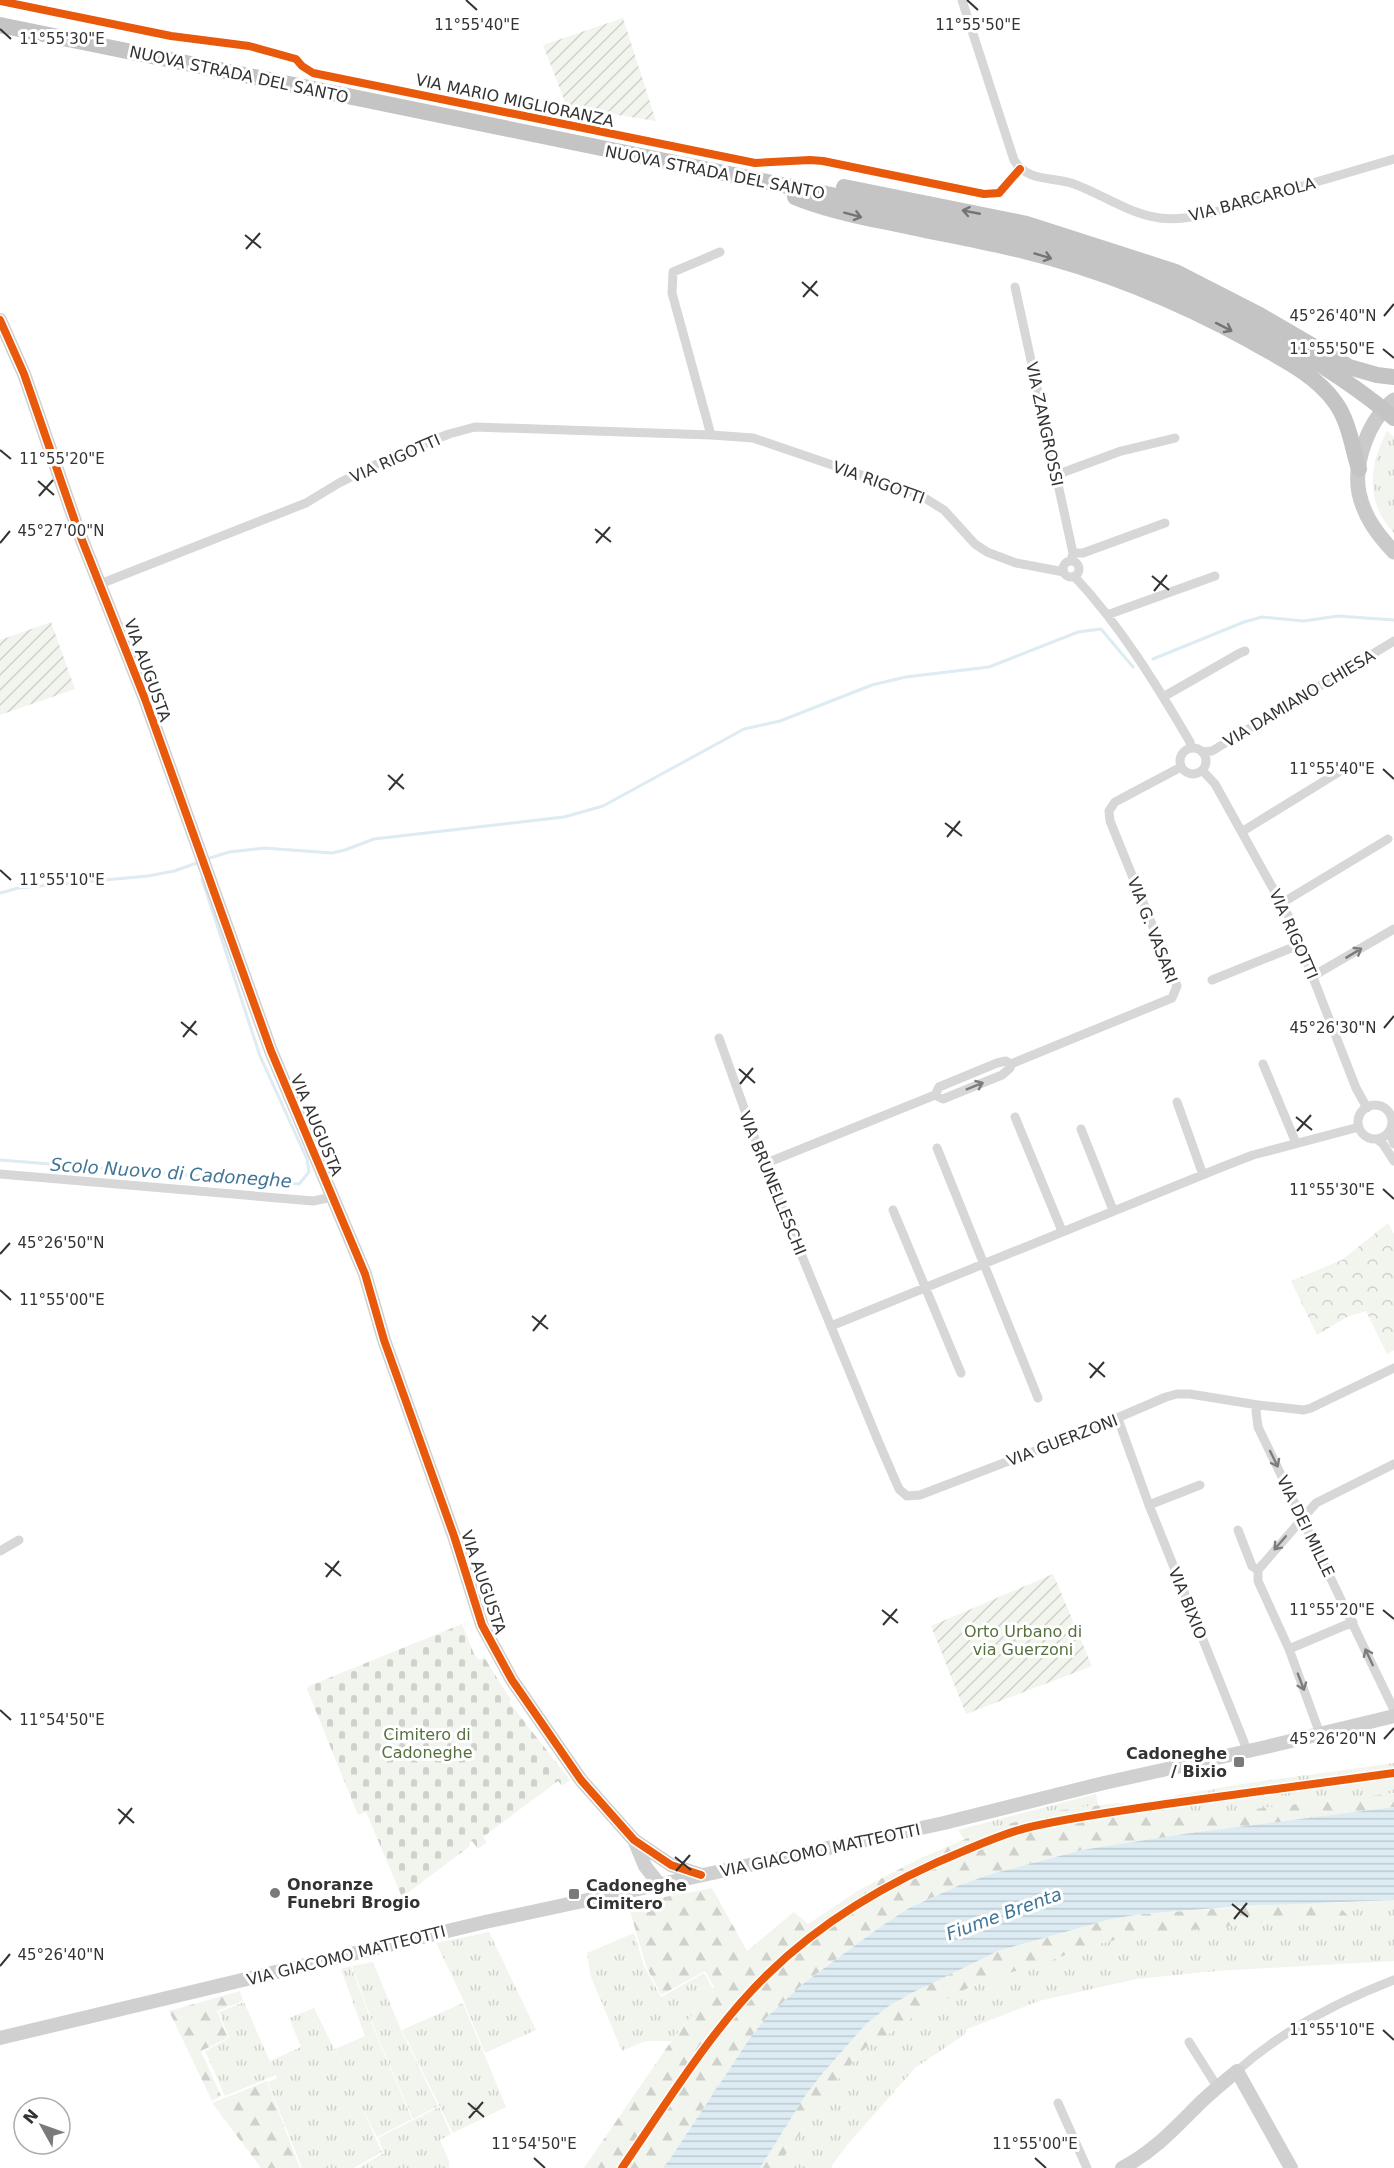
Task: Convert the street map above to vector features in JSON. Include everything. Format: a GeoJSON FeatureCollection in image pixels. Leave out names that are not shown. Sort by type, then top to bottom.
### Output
{"type":"FeatureCollection","features":[{"type":"Feature","properties":{"kind":"highway","name":"NUOVA STRADA DEL SANTO"},"geometry":{"type":"LineString","coordinates":[[0,25],[758,182],[851,199],[1031,239],[1139,272],[1250,323],[1341,378],[1394,418]]}},
{"type":"Feature","properties":{"kind":"highway"},"geometry":{"type":"LineString","coordinates":[[758,182],[816,181],[1027,224],[1176,272],[1258,314],[1350,367],[1377,375],[1394,377]]}},
{"type":"Feature","properties":{"kind":"highway"},"geometry":{"type":"LineString","coordinates":[[758,182],[805,201],[858,216],[1025,251],[1107,275],[1174,302],[1238,334],[1313,379],[1335,402],[1346,422],[1359,469]]}},
{"type":"Feature","properties":{"kind":"main road"},"geometry":{"type":"LineString","coordinates":[[1394,400],[1374,422],[1364,445],[1359,469],[1359,492],[1368,517],[1378,534],[1394,552]]}},
{"type":"Feature","properties":{"kind":"street"},"geometry":{"type":"LineString","coordinates":[[962,0],[1014,160],[1020,169]]}},
{"type":"Feature","properties":{"kind":"street","name":"VIA MARIO MIGLIORANZA"},"geometry":{"type":"LineString","coordinates":[[0,1],[171,36],[249,46],[296,59],[313,73],[755,163],[816,160],[993,194],[999,193],[1020,169]]}},
{"type":"Feature","properties":{"kind":"street","name":"VIA BARCAROLA"},"geometry":{"type":"LineString","coordinates":[[1020,169],[1027,174],[1070,183],[1151,217],[1170,219],[1210,212],[1394,159]]}},
{"type":"Feature","properties":{"kind":"street"},"geometry":{"type":"LineString","coordinates":[[711,435],[672,293],[671,280],[673,272],[720,252]]}},
{"type":"Feature","properties":{"kind":"street","name":"VIA ZANGROSSI"},"geometry":{"type":"LineString","coordinates":[[1015,287],[1072,557]]}},
{"type":"Feature","properties":{"kind":"street","name":"VIA AUGUSTA"},"geometry":{"type":"LineString","coordinates":[[0,320],[18,358],[78,530],[203,859],[271,1052],[365,1274],[384,1340],[450,1526],[482,1625],[512,1680],[568,1762],[634,1840],[671,1865],[701,1875]]}},
{"type":"Feature","properties":{"kind":"street","name":"VIA RIGOTTI"},"geometry":{"type":"LineString","coordinates":[[100,584],[306,503],[339,483],[393,456],[448,434],[476,427],[753,438],[920,495],[944,510],[975,544],[987,552],[1016,563],[1074,576],[1092,595],[1137,656],[1190,742],[1191,748]]}},
{"type":"Feature","properties":{"kind":"street"},"geometry":{"type":"LineString","coordinates":[[1056,475],[1121,451],[1175,438]]}},
{"type":"Feature","properties":{"kind":"street"},"geometry":{"type":"LineString","coordinates":[[1064,572],[1065,564],[1072,557],[1165,523]]}},
{"type":"Feature","properties":{"kind":"street"},"geometry":{"type":"LineString","coordinates":[[1072,557],[1079,567],[1074,576]]}},
{"type":"Feature","properties":{"kind":"street"},"geometry":{"type":"LineString","coordinates":[[1107,615],[1215,576]]}},
{"type":"Feature","properties":{"kind":"street","name":"VIA DAMIANO CHIESA"},"geometry":{"type":"LineString","coordinates":[[1202,752],[1212,751],[1394,641]]}},
{"type":"Feature","properties":{"kind":"street"},"geometry":{"type":"LineString","coordinates":[[1162,697],[1245,651]]}},
{"type":"Feature","properties":{"kind":"street"},"geometry":{"type":"LineString","coordinates":[[1191,748],[1202,752],[1206,763],[1202,770],[1193,774],[1181,767],[1181,756],[1191,748]]}},
{"type":"Feature","properties":{"kind":"street","name":"VIA G. VASARI"},"geometry":{"type":"LineString","coordinates":[[764,1164],[935,1095],[940,1099],[951,1096],[1007,1072],[1011,1064],[1168,1001],[1175,995],[1177,986],[1109,811],[1115,802],[1181,767]]}},
{"type":"Feature","properties":{"kind":"street","name":"VIA RIGOTTI"},"geometry":{"type":"LineString","coordinates":[[1202,770],[1215,784],[1282,903],[1301,944],[1353,1081],[1366,1108]]}},
{"type":"Feature","properties":{"kind":"street"},"geometry":{"type":"LineString","coordinates":[[1243,831],[1342,770]]}},
{"type":"Feature","properties":{"kind":"street"},"geometry":{"type":"LineString","coordinates":[[1282,903],[1388,839]]}},
{"type":"Feature","properties":{"kind":"street"},"geometry":{"type":"LineString","coordinates":[[1313,976],[1394,928]]}},
{"type":"Feature","properties":{"kind":"street"},"geometry":{"type":"LineString","coordinates":[[1212,980],[1301,944]]}},
{"type":"Feature","properties":{"kind":"street","name":"VIA BRUNELLESCHI"},"geometry":{"type":"LineString","coordinates":[[718,1038],[764,1164],[831,1326]]}},
{"type":"Feature","properties":{"kind":"street"},"geometry":{"type":"LineString","coordinates":[[1263,1064],[1296,1143]]}},
{"type":"Feature","properties":{"kind":"street"},"geometry":{"type":"LineString","coordinates":[[1177,1102],[1203,1175]]}},
{"type":"Feature","properties":{"kind":"street"},"geometry":{"type":"LineString","coordinates":[[1377,1139],[1389,1131],[1391,1122],[1385,1109],[1376,1106],[1366,1108],[1359,1119],[1359,1127],[1365,1136],[1377,1139],[1383,1144],[1394,1161]]}},
{"type":"Feature","properties":{"kind":"street"},"geometry":{"type":"LineString","coordinates":[[1015,1117],[1062,1231]]}},
{"type":"Feature","properties":{"kind":"street"},"geometry":{"type":"LineString","coordinates":[[831,1326],[1113,1210],[1254,1155],[1359,1127]]}},
{"type":"Feature","properties":{"kind":"street"},"geometry":{"type":"LineString","coordinates":[[1081,1129],[1113,1210]]}},
{"type":"Feature","properties":{"kind":"street"},"geometry":{"type":"LineString","coordinates":[[1389,1131],[1394,1144]]}},
{"type":"Feature","properties":{"kind":"street"},"geometry":{"type":"LineString","coordinates":[[937,1148],[1038,1398]]}},
{"type":"Feature","properties":{"kind":"street"},"geometry":{"type":"LineString","coordinates":[[0,1174],[313,1201],[333,1197]]}},
{"type":"Feature","properties":{"kind":"street"},"geometry":{"type":"LineString","coordinates":[[893,1210],[961,1373]]}},
{"type":"Feature","properties":{"kind":"street","name":"VIA GUERZONI"},"geometry":{"type":"LineString","coordinates":[[831,1326],[899,1489],[907,1496],[920,1496],[1118,1419],[1166,1397],[1190,1394],[1304,1410],[1394,1368]]}},
{"type":"Feature","properties":{"kind":"street","name":"VIA DEI MILLE"},"geometry":{"type":"LineString","coordinates":[[1258,1405],[1256,1411],[1258,1427],[1394,1710]]}},
{"type":"Feature","properties":{"kind":"street","name":"VIA BIXIO"},"geometry":{"type":"LineString","coordinates":[[1118,1419],[1149,1505],[1246,1752]]}},
{"type":"Feature","properties":{"kind":"street"},"geometry":{"type":"LineString","coordinates":[[1320,1734],[1289,1649],[1258,1581],[1258,1570],[1316,1503],[1394,1464]]}},
{"type":"Feature","properties":{"kind":"street"},"geometry":{"type":"LineString","coordinates":[[1149,1505],[1200,1485]]}},
{"type":"Feature","properties":{"kind":"street"},"geometry":{"type":"LineString","coordinates":[[1238,1530],[1252,1566],[1258,1570]]}},
{"type":"Feature","properties":{"kind":"street"},"geometry":{"type":"LineString","coordinates":[[0,1551],[19,1540]]}},
{"type":"Feature","properties":{"kind":"street"},"geometry":{"type":"LineString","coordinates":[[1289,1649],[1353,1622]]}},
{"type":"Feature","properties":{"kind":"street","name":"VIA GIACOMO MATTEOTTI"},"geometry":{"type":"LineString","coordinates":[[0,2038],[426,1936],[944,1823],[1104,1783],[1394,1716]]}},
{"type":"Feature","properties":{"kind":"street","name":"VIA AUGUSTA"},"geometry":{"type":"LineString","coordinates":[[634,1840],[645,1866],[658,1884]]}},
{"type":"Feature","properties":{"kind":"street"},"geometry":{"type":"LineString","coordinates":[[658,1884],[660,1859]]}},
{"type":"Feature","properties":{"kind":"street"},"geometry":{"type":"LineString","coordinates":[[634,1889],[645,1866]]}},
{"type":"Feature","properties":{"kind":"street"},"geometry":{"type":"LineString","coordinates":[[1129,2166],[1166,2139],[1218,2088],[1264,2049],[1308,2019],[1338,2003],[1394,1980]]}},
{"type":"Feature","properties":{"kind":"street"},"geometry":{"type":"LineString","coordinates":[[1189,2042],[1218,2088]]}},
{"type":"Feature","properties":{"kind":"street"},"geometry":{"type":"LineString","coordinates":[[1237,2071],[1291,2168]]}},
{"type":"Feature","properties":{"kind":"street"},"geometry":{"type":"LineString","coordinates":[[1058,2103],[1087,2168]]}},
{"type":"Feature","properties":{"kind":"green space"},"geometry":{"type":"Polygon","coordinates":[[[623,18],[656,121],[567,107],[543,45],[623,18]]]}},
{"type":"Feature","properties":{"kind":"green space"},"geometry":{"type":"Polygon","coordinates":[[[1387,431],[1394,437],[1394,533],[1378,509],[1373,484],[1376,457],[1387,431]]]}},
{"type":"Feature","properties":{"kind":"green space"},"geometry":{"type":"Polygon","coordinates":[[[51,622],[75,689],[0,715],[0,640],[51,622]]]}},
{"type":"Feature","properties":{"kind":"green space"},"geometry":{"type":"Polygon","coordinates":[[[1388,1223],[1394,1234],[1394,1350],[1387,1354],[1366,1311],[1347,1317],[1317,1335],[1291,1281],[1342,1260],[1388,1223]]]}},
{"type":"Feature","properties":{"kind":"green space","name":"Orto Urbano di via Guerzoni"},"geometry":{"type":"Polygon","coordinates":[[[1053,1574],[1092,1666],[966,1714],[931,1626],[1053,1574]]]}},
{"type":"Feature","properties":{"kind":"green space","name":"Cimitero di Cadoneghe"},"geometry":{"type":"Polygon","coordinates":[[[462,1624],[474,1654],[479,1660],[484,1657],[511,1700],[509,1702],[570,1780],[562,1786],[558,1781],[483,1837],[487,1842],[478,1849],[472,1841],[469,1843],[470,1846],[402,1897],[366,1812],[358,1815],[307,1689],[309,1686],[462,1624]]]}},
{"type":"Feature","properties":{"kind":"green space"},"geometry":{"type":"Polygon","coordinates":[[[1394,1763],[1394,1793],[1202,1815],[1163,1817],[1135,1805],[1231,1786],[1394,1763]]]}},
{"type":"Feature","properties":{"kind":"green space"},"geometry":{"type":"Polygon","coordinates":[[[1394,1793],[1394,1807],[1082,1850],[962,1884],[909,1908],[804,1983],[766,2018],[750,2038],[664,2168],[584,2168],[670,2043],[714,1987],[705,1971],[661,1995],[646,1966],[628,1904],[712,1888],[747,1951],[794,1912],[808,1924],[859,1890],[921,1858],[984,1831],[1053,1811],[1117,1803],[1135,1805],[1163,1817],[1202,1815],[1394,1793]]]}},
{"type":"Feature","properties":{"kind":"green space"},"geometry":{"type":"Polygon","coordinates":[[[1096,1794],[1098,1805],[1053,1811],[964,1839],[958,1830],[1096,1794]]]}},
{"type":"Feature","properties":{"kind":"green space"},"geometry":{"type":"Polygon","coordinates":[[[1394,1900],[1394,1961],[1216,1971],[1136,1979],[1039,2001],[967,2029],[964,2035],[915,2068],[847,2145],[830,2168],[776,2168],[836,2082],[866,2047],[920,2012],[978,1983],[1084,1947],[1134,1936],[1255,1923],[1348,1917],[1336,1903],[1394,1900]]]}},
{"type":"Feature","properties":{"kind":"green space"},"geometry":{"type":"Polygon","coordinates":[[[1300,1903],[1336,1903],[1349,1917],[1255,1923],[1134,1936],[1084,1947],[978,1983],[920,2012],[866,2047],[836,2082],[776,2168],[760,2168],[805,2096],[866,2024],[889,2006],[969,1963],[999,1951],[1111,1919],[1142,1914],[1300,1903]]]}},
{"type":"Feature","properties":{"kind":"green space"},"geometry":{"type":"Polygon","coordinates":[[[489,1932],[536,2030],[485,2053],[436,1943],[489,1932]]]}},
{"type":"Feature","properties":{"kind":"green space"},"geometry":{"type":"Polygon","coordinates":[[[634,1933],[644,1966],[661,1997],[704,1973],[713,1989],[671,2041],[645,2041],[622,2051],[591,1977],[587,1953],[634,1933]]]}},
{"type":"Feature","properties":{"kind":"green space"},"geometry":{"type":"Polygon","coordinates":[[[373,1962],[401,2030],[438,2106],[413,2119],[377,2035],[352,1966],[373,1962]]]}},
{"type":"Feature","properties":{"kind":"green space"},"geometry":{"type":"Polygon","coordinates":[[[351,1966],[375,2032],[412,2119],[377,2137],[360,2103],[382,2152],[354,2168],[302,2168],[268,2082],[277,2078],[276,2075],[225,2096],[205,2051],[229,2038],[219,2012],[244,2002],[274,2071],[270,2061],[301,2047],[289,2018],[314,2008],[342,2065],[335,2049],[365,2036],[341,1969],[351,1966]]]}},
{"type":"Feature","properties":{"kind":"green space"},"geometry":{"type":"Polygon","coordinates":[[[240,1991],[243,2001],[217,2011],[228,2038],[201,2051],[221,2096],[212,2101],[169,2011],[240,1991]]]}},
{"type":"Feature","properties":{"kind":"green space"},"geometry":{"type":"Polygon","coordinates":[[[463,2003],[506,2107],[453,2133],[402,2030],[463,2003]]]}},
{"type":"Feature","properties":{"kind":"green space"},"geometry":{"type":"Polygon","coordinates":[[[267,2081],[300,2168],[261,2168],[212,2103],[267,2081]]]}},
{"type":"Feature","properties":{"kind":"green space"},"geometry":{"type":"Polygon","coordinates":[[[439,2107],[451,2134],[440,2140],[449,2161],[449,2168],[358,2168],[384,2153],[378,2138],[439,2107]]]}},
{"type":"Feature","properties":{"kind":"water","name":"Fiume Brenta"},"geometry":{"type":"Polygon","coordinates":[[[1394,1807],[1394,1900],[1244,1906],[1142,1914],[1111,1919],[998,1951],[914,1992],[889,2006],[866,2024],[805,2096],[760,2168],[664,2168],[750,2038],[766,2018],[804,1983],[909,1908],[962,1884],[1082,1850],[1184,1834],[1394,1807]]]}},
{"type":"Feature","properties":{"kind":"waterway","name":"Scolo Nuovo di Cadoneghe"},"geometry":{"type":"LineString","coordinates":[[1153,659],[1244,622],[1262,617],[1304,621],[1338,616],[1394,620]]}},
{"type":"Feature","properties":{"kind":"waterway","name":"Scolo Nuovo di Cadoneghe"},"geometry":{"type":"LineString","coordinates":[[207,859],[229,852],[264,848],[332,853],[374,839],[564,817],[603,806],[744,729],[780,721],[872,685],[906,677],[989,667],[1078,632],[1101,629],[1133,667]]}},
{"type":"Feature","properties":{"kind":"waterway"},"geometry":{"type":"LineString","coordinates":[[0,893],[18,888],[148,876],[174,871],[197,863]]}},
{"type":"Feature","properties":{"kind":"waterway","name":"Scolo Nuovo di Cadoneghe"},"geometry":{"type":"LineString","coordinates":[[0,1160],[299,1184],[309,1172],[307,1159],[260,1056],[202,879]]}},
{"type":"Feature","properties":{"kind":"cycle path"},"geometry":{"type":"LineString","coordinates":[[0,1],[171,36],[249,46],[296,59],[313,73],[755,163],[823,161],[984,194],[999,193],[1020,169]]}},
{"type":"Feature","properties":{"kind":"cycle path"},"geometry":{"type":"LineString","coordinates":[[0,320],[24,374],[78,530],[145,699],[271,1051],[365,1274],[384,1340],[454,1536],[482,1625],[512,1680],[581,1780],[634,1840],[671,1865],[701,1875]]}},
{"type":"Feature","properties":{"kind":"cycle path"},"geometry":{"type":"LineString","coordinates":[[622,2168],[709,2042],[748,1995],[768,1974],[812,1936],[886,1887],[939,1861],[996,1838],[1043,1824],[1096,1814],[1394,1773]]}},
{"type":"Feature","properties":{"kind":"place","name":"Cadoneghe / Bixio"},"geometry":{"type":"Point","coordinates":[1239,1762]}},
{"type":"Feature","properties":{"kind":"place","name":"Onoranze Funebri Brogio"},"geometry":{"type":"Point","coordinates":[275,1893]}},
{"type":"Feature","properties":{"kind":"place","name":"Cadoneghe Cimitero"},"geometry":{"type":"Point","coordinates":[574,1894]}}]}
